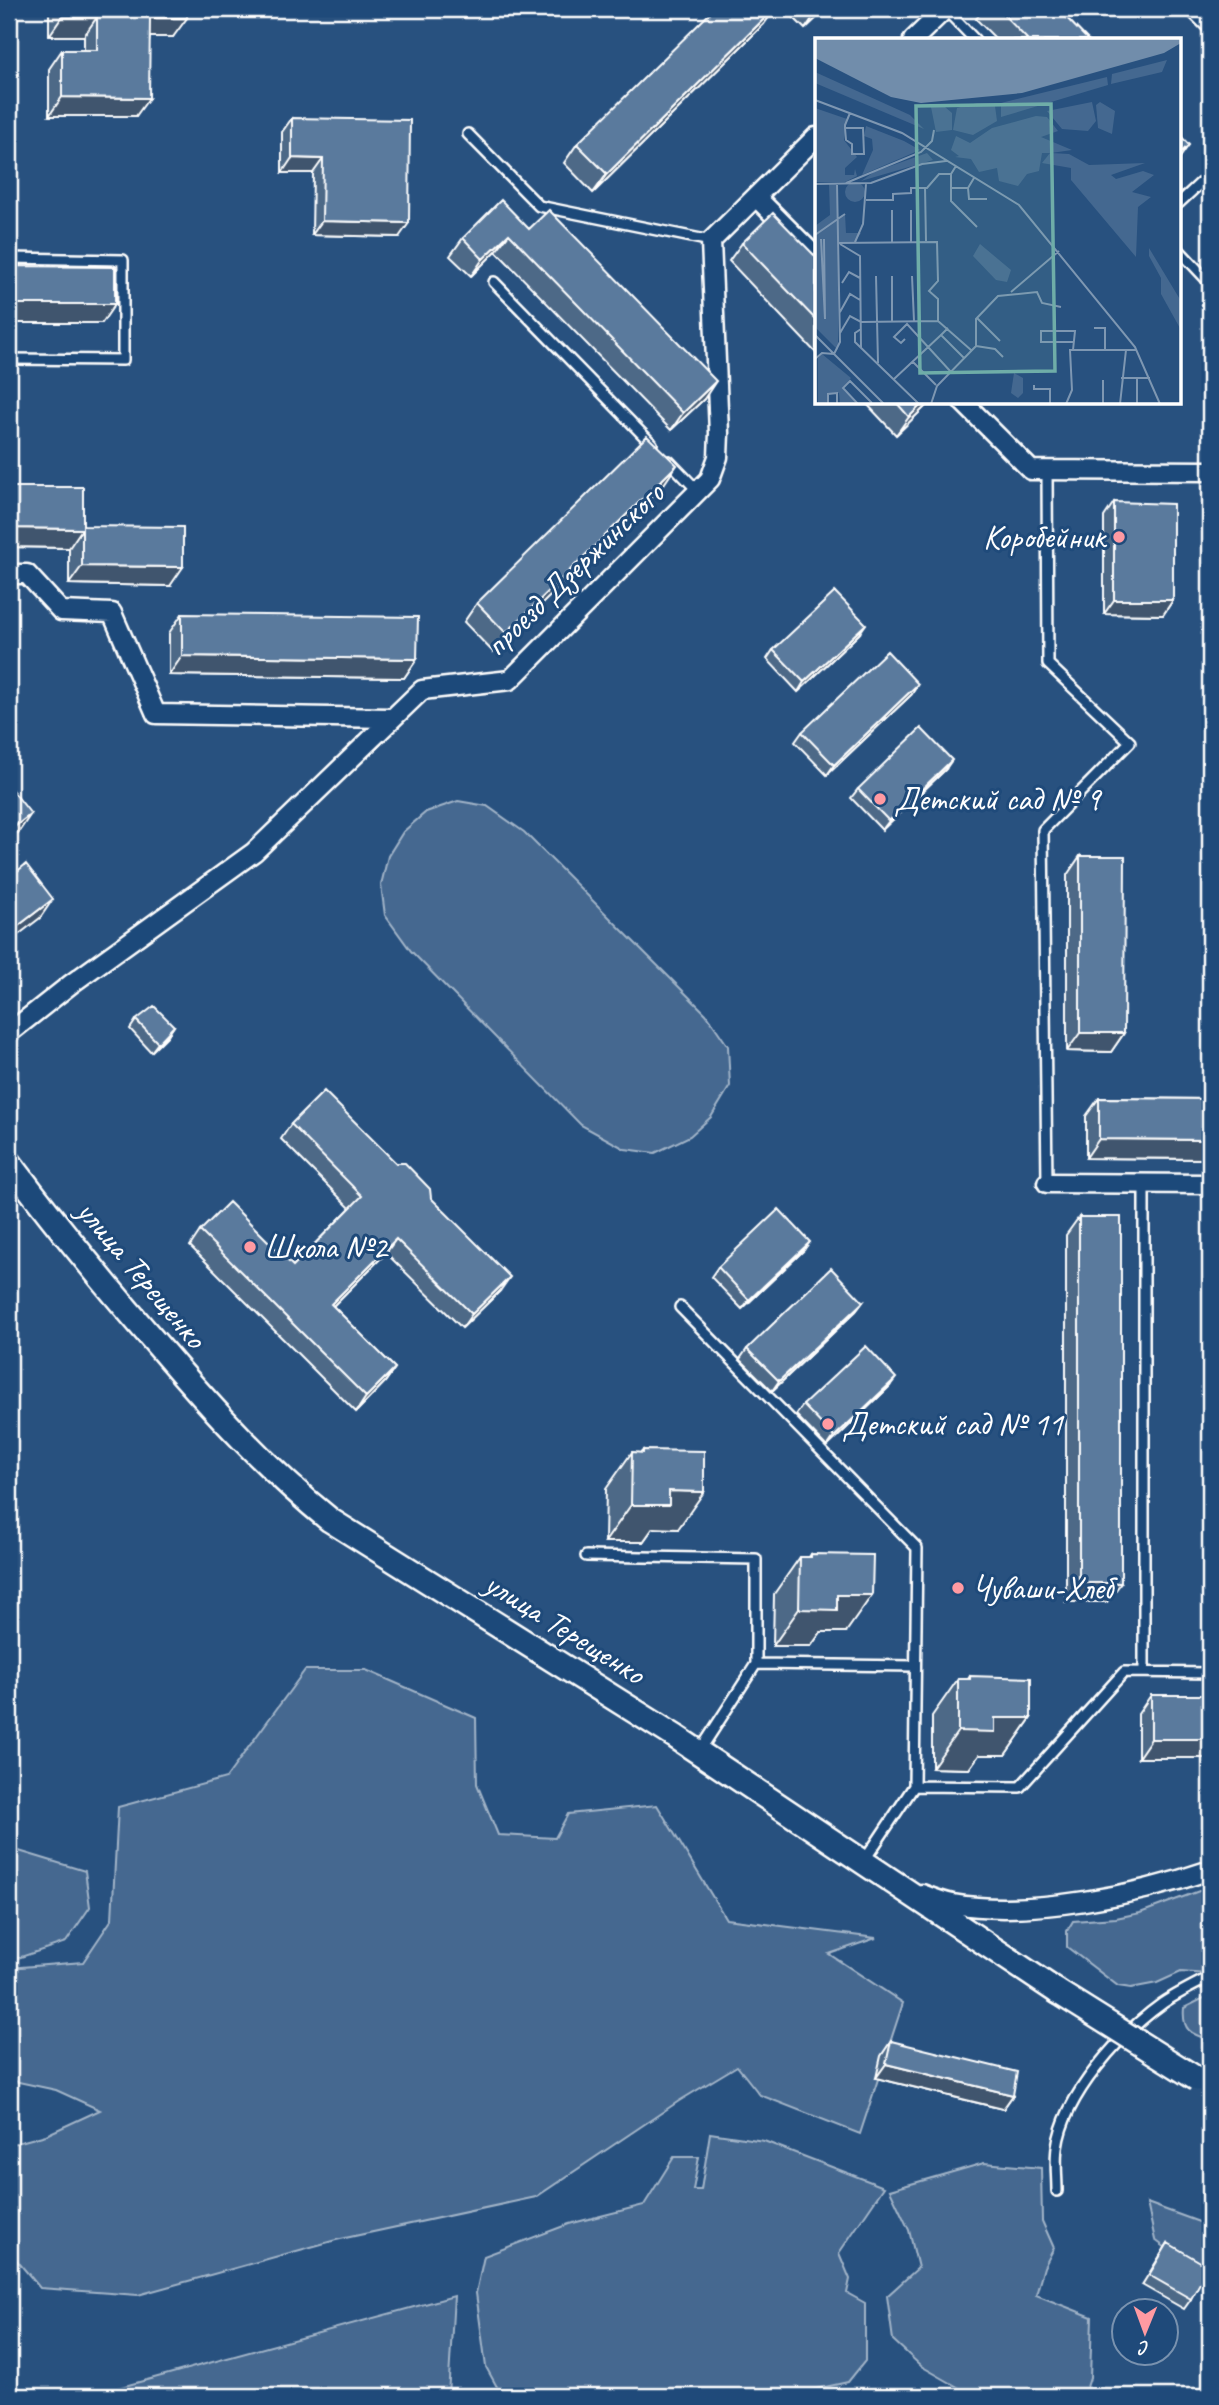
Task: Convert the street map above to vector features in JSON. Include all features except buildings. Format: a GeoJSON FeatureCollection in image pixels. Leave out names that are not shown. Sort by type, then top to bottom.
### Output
{"type":"FeatureCollection","features":[{"type":"Feature","properties":{"kind":"street"},"geometry":{"type":"LineString","coordinates":[[915,38],[945,9]]}},
{"type":"Feature","properties":{"kind":"street"},"geometry":{"type":"LineString","coordinates":[[712,241],[815,138]]}},
{"type":"Feature","properties":{"kind":"street"},"geometry":{"type":"LineString","coordinates":[[756,197],[815,255]]}},
{"type":"Feature","properties":{"kind":"street","name":"проезд Дзержинского"},"geometry":{"type":"LineString","coordinates":[[9,1033],[71,984],[254,852],[422,690],[510,680],[710,479],[718,457],[719,445],[712,241]]}},
{"type":"Feature","properties":{"kind":"street"},"geometry":{"type":"LineString","coordinates":[[965,404],[1031,470],[1210,471]]}},
{"type":"Feature","properties":{"kind":"street"},"geometry":{"type":"LineString","coordinates":[[9,575],[27,575],[61,611],[112,613],[156,714],[390,719]]}},
{"type":"Feature","properties":{"kind":"street","name":"улица Терещенко"},"geometry":{"type":"LineString","coordinates":[[9,1162],[102,1280],[200,1394],[304,1499],[352,1535],[551,1657],[903,1888],[950,1904],[1006,1907],[1103,1898],[1171,1884],[1210,1871]]}},
{"type":"Feature","properties":{"kind":"street"},"geometry":{"type":"LineString","coordinates":[[1047,1183],[1210,1184]]}},
{"type":"Feature","properties":{"kind":"street"},"geometry":{"type":"LineString","coordinates":[[903,1888],[1058,1992],[1204,2083]]}},
{"type":"Feature","properties":{"kind":"lane"},"geometry":{"type":"LineString","coordinates":[[945,9],[973,38]]}},
{"type":"Feature","properties":{"kind":"lane"},"geometry":{"type":"LineString","coordinates":[[1189,9],[1210,30]]}},
{"type":"Feature","properties":{"kind":"lane"},"geometry":{"type":"LineString","coordinates":[[468,134],[539,206],[712,241]]}},
{"type":"Feature","properties":{"kind":"lane"},"geometry":{"type":"LineString","coordinates":[[1180,202],[1210,174]]}},
{"type":"Feature","properties":{"kind":"lane"},"geometry":{"type":"LineString","coordinates":[[1180,251],[1210,283]]}},
{"type":"Feature","properties":{"kind":"lane"},"geometry":{"type":"LineString","coordinates":[[9,258],[124,260],[123,360],[9,359]]}},
{"type":"Feature","properties":{"kind":"lane"},"geometry":{"type":"LineString","coordinates":[[494,282],[698,491]]}},
{"type":"Feature","properties":{"kind":"lane"},"geometry":{"type":"LineString","coordinates":[[1047,470],[1048,664],[1130,742],[1043,830],[1047,1183]]}},
{"type":"Feature","properties":{"kind":"lane"},"geometry":{"type":"LineString","coordinates":[[1144,1184],[1144,1672]]}},
{"type":"Feature","properties":{"kind":"lane"},"geometry":{"type":"LineString","coordinates":[[680,1307],[917,1548],[914,1786],[863,1863]]}},
{"type":"Feature","properties":{"kind":"lane"},"geometry":{"type":"LineString","coordinates":[[586,1556],[756,1559],[756,1664],[699,1752]]}},
{"type":"Feature","properties":{"kind":"lane"},"geometry":{"type":"LineString","coordinates":[[756,1664],[915,1666]]}},
{"type":"Feature","properties":{"kind":"lane"},"geometry":{"type":"LineString","coordinates":[[914,1786],[1020,1787],[1124,1672],[1210,1672]]}},
{"type":"Feature","properties":{"kind":"lane"},"geometry":{"type":"LineString","coordinates":[[1057,2191],[1057,2147],[1064,2124],[1080,2090],[1114,2049],[1145,2018],[1181,1992],[1210,1977]]}},
{"type":"Feature","properties":{"kind":"shaded area"},"geometry":{"type":"Polygon","coordinates":[[[458,801],[487,806],[524,832],[706,1014],[728,1046],[730,1086],[711,1117],[690,1136],[655,1153],[625,1149],[581,1125],[411,951],[385,915],[381,885],[388,856],[403,832],[426,812],[458,801]]]}},
{"type":"Feature","properties":{"kind":"shaded area"},"geometry":{"type":"Polygon","coordinates":[[[305,1670],[366,1670],[476,1718],[477,1784],[498,1835],[555,1838],[568,1814],[657,1805],[726,1919],[876,1938],[829,1954],[903,2003],[860,2134],[760,2095],[737,2066],[679,2101],[536,2197],[336,2240],[138,2295],[40,2288],[9,2251],[9,2145],[46,2135],[100,2110],[56,2090],[9,2080],[9,1968],[83,1962],[112,1919],[118,1807],[226,1778],[305,1670]]]}},
{"type":"Feature","properties":{"kind":"shaded area"},"geometry":{"type":"Polygon","coordinates":[[[9,1848],[85,1871],[90,1907],[66,1942],[12,1960],[9,1959],[9,1848]]]}},
{"type":"Feature","properties":{"kind":"shaded area"},"geometry":{"type":"Polygon","coordinates":[[[1210,1887],[1210,1973],[1181,1972],[1157,1983],[1131,1988],[1118,1986],[1067,1947],[1067,1931],[1073,1921],[1116,1918],[1140,1913],[1210,1887]]]}},
{"type":"Feature","properties":{"kind":"shaded area"},"geometry":{"type":"Polygon","coordinates":[[[1210,1995],[1210,2040],[1189,2030],[1184,2021],[1184,2008],[1210,1995]]]}},
{"type":"Feature","properties":{"kind":"shaded area"},"geometry":{"type":"Polygon","coordinates":[[[710,2133],[764,2141],[884,2187],[839,2253],[850,2279],[847,2293],[865,2303],[865,2361],[848,2382],[784,2396],[502,2396],[486,2367],[476,2293],[484,2256],[569,2224],[644,2205],[674,2157],[699,2157],[693,2190],[701,2190],[710,2133]]]}},
{"type":"Feature","properties":{"kind":"shaded area"},"geometry":{"type":"Polygon","coordinates":[[[984,2163],[1041,2168],[1042,2221],[1054,2248],[1044,2267],[1036,2295],[1092,2317],[1090,2378],[1084,2396],[955,2396],[963,2390],[921,2366],[893,2340],[887,2296],[918,2268],[909,2230],[890,2190],[984,2163]]]}},
{"type":"Feature","properties":{"kind":"shaded area"},"geometry":{"type":"Polygon","coordinates":[[[1147,2203],[1210,2226],[1210,2280],[1155,2240],[1147,2203]]]}},
{"type":"Feature","properties":{"kind":"shaded area"},"geometry":{"type":"Polygon","coordinates":[[[454,2296],[448,2396],[88,2396],[454,2296]]]}},
{"type":"Feature","properties":{"kind":"place","name":"Коробейник"},"geometry":{"type":"Point","coordinates":[1119,537]}},
{"type":"Feature","properties":{"kind":"place","name":"Детский сад № 9"},"geometry":{"type":"Point","coordinates":[880,799]}},
{"type":"Feature","properties":{"kind":"place","name":"Школа №2"},"geometry":{"type":"Point","coordinates":[250,1247]}},
{"type":"Feature","properties":{"kind":"place","name":"Детский сад № 11"},"geometry":{"type":"Point","coordinates":[828,1424]}},
{"type":"Feature","properties":{"kind":"place","name":"Чуваши-Хлеб"},"geometry":{"type":"Point","coordinates":[958,1588]}}]}
